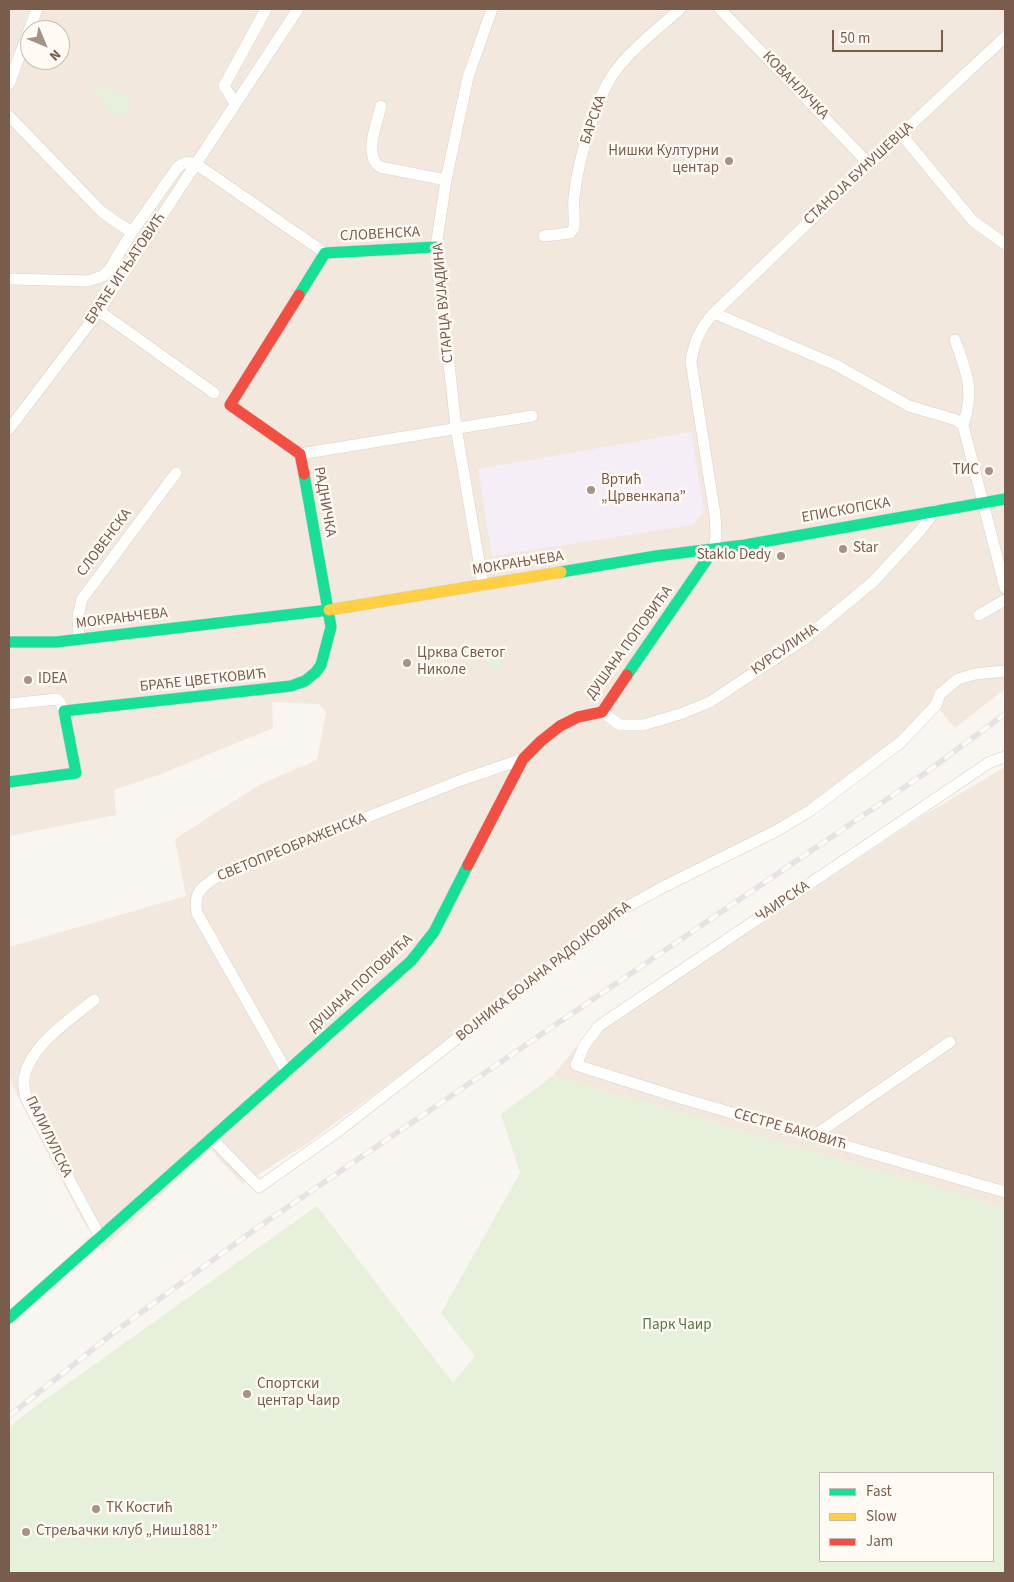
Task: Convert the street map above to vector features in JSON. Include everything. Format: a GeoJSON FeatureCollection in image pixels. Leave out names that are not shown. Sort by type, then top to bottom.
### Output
{"type":"FeatureCollection","features":[{"type":"Feature","properties":{"kind":"street"},"geometry":{"type":"LineString","coordinates":[[9,84],[37,9]]}},
{"type":"Feature","properties":{"kind":"street"},"geometry":{"type":"LineString","coordinates":[[235,103],[224,86],[266,9]]}},
{"type":"Feature","properties":{"kind":"street","name":"БРАЋЕ ИГЊАТОВИЋ"},"geometry":{"type":"LineString","coordinates":[[9,430],[99,311],[298,9]]}},
{"type":"Feature","properties":{"kind":"street","name":"СТАРЦА ВУЈАДИНА"},"geometry":{"type":"LineString","coordinates":[[483,585],[456,428],[436,247],[446,180],[468,76],[492,9]]}},
{"type":"Feature","properties":{"kind":"street","name":"БАРСКА"},"geometry":{"type":"LineString","coordinates":[[544,236],[570,233],[574,228],[574,198],[580,164],[592,122],[609,81],[630,56],[680,9]]}},
{"type":"Feature","properties":{"kind":"street","name":"КОВАНЛУЧКА"},"geometry":{"type":"LineString","coordinates":[[720,9],[869,164]]}},
{"type":"Feature","properties":{"kind":"street","name":"СТАНОЈА БУНУШЕВЦА"},"geometry":{"type":"LineString","coordinates":[[714,549],[716,536],[715,515],[691,362],[693,346],[698,334],[714,312],[1005,37]]}},
{"type":"Feature","properties":{"kind":"street"},"geometry":{"type":"LineString","coordinates":[[381,106],[371,152],[376,164],[380,167],[446,180]]}},
{"type":"Feature","properties":{"kind":"street"},"geometry":{"type":"LineString","coordinates":[[9,116],[101,210],[132,232]]}},
{"type":"Feature","properties":{"kind":"street"},"geometry":{"type":"LineString","coordinates":[[901,134],[973,221],[1005,244]]}},
{"type":"Feature","properties":{"kind":"street"},"geometry":{"type":"LineString","coordinates":[[9,280],[82,282],[97,279],[109,270],[132,232],[177,168],[186,162],[196,164]]}},
{"type":"Feature","properties":{"kind":"street","name":"СЛОВЕНСКА"},"geometry":{"type":"LineString","coordinates":[[196,164],[325,253],[436,247]]}},
{"type":"Feature","properties":{"kind":"street","name":"СЛОВЕНСКА"},"geometry":{"type":"LineString","coordinates":[[230,406],[325,253]]}},
{"type":"Feature","properties":{"kind":"street"},"geometry":{"type":"LineString","coordinates":[[99,311],[214,393]]}},
{"type":"Feature","properties":{"kind":"street"},"geometry":{"type":"LineString","coordinates":[[714,312],[836,365],[909,406],[956,420],[963,425]]}},
{"type":"Feature","properties":{"kind":"street"},"geometry":{"type":"LineString","coordinates":[[955,340],[968,378],[970,394],[963,425],[1005,588]]}},
{"type":"Feature","properties":{"kind":"street","name":"РАДНИЧКА"},"geometry":{"type":"LineString","coordinates":[[230,406],[300,454],[328,610]]}},
{"type":"Feature","properties":{"kind":"street"},"geometry":{"type":"LineString","coordinates":[[300,454],[532,416]]}},
{"type":"Feature","properties":{"kind":"street","name":"СЛОВЕНСКА"},"geometry":{"type":"LineString","coordinates":[[78,639],[78,616],[82,599],[176,473]]}},
{"type":"Feature","properties":{"kind":"street","name":"ЕПИСКОПСКА"},"geometry":{"type":"LineString","coordinates":[[714,549],[1005,499]]}},
{"type":"Feature","properties":{"kind":"street","name":"КУРСУЛИНА"},"geometry":{"type":"LineString","coordinates":[[602,712],[620,725],[643,725],[680,714],[710,702],[803,640],[874,581],[919,532],[936,510]]}},
{"type":"Feature","properties":{"kind":"street","name":"МОКРАЊЧЕВА"},"geometry":{"type":"LineString","coordinates":[[9,642],[56,642],[328,610],[656,556],[714,549]]}},
{"type":"Feature","properties":{"kind":"street","name":"ДУШАНА ПОПОВИЋА"},"geometry":{"type":"LineString","coordinates":[[9,1318],[411,961],[422,949],[439,924],[523,759],[539,741],[575,718],[602,712],[714,549]]}},
{"type":"Feature","properties":{"kind":"street"},"geometry":{"type":"LineString","coordinates":[[980,615],[1005,600]]}},
{"type":"Feature","properties":{"kind":"street","name":"БРАЋЕ ЦВЕТКОВИЋ"},"geometry":{"type":"LineString","coordinates":[[64,711],[291,686],[311,678],[321,665],[331,628],[328,610]]}},
{"type":"Feature","properties":{"kind":"street","name":"ВОЈНИКА БОЈАНА РАДОЈКОВИЋА"},"geometry":{"type":"LineString","coordinates":[[212,1139],[259,1187],[337,1132],[625,908],[776,831],[811,810],[901,742],[936,705],[940,694],[958,679],[975,674],[1005,671]]}},
{"type":"Feature","properties":{"kind":"street"},"geometry":{"type":"LineString","coordinates":[[9,704],[57,699],[60,702],[64,711],[76,773],[9,782]]}},
{"type":"Feature","properties":{"kind":"street","name":"ЧАИРСКА"},"geometry":{"type":"LineString","coordinates":[[576,1065],[584,1046],[599,1026],[990,762],[1005,757]]}},
{"type":"Feature","properties":{"kind":"street","name":"СВЕТОПРЕОБРАЖЕНСКА"},"geometry":{"type":"LineString","coordinates":[[287,1072],[198,913],[196,903],[198,892],[218,876],[464,779],[523,759]]}},
{"type":"Feature","properties":{"kind":"street","name":"ПАЛИЛУЛСКА"},"geometry":{"type":"LineString","coordinates":[[94,1000],[45,1042],[30,1059],[24,1080],[26,1098],[100,1237]]}},
{"type":"Feature","properties":{"kind":"street"},"geometry":{"type":"LineString","coordinates":[[812,1137],[950,1042]]}},
{"type":"Feature","properties":{"kind":"street","name":"СЕСТРЕ БАКОВИЋ"},"geometry":{"type":"LineString","coordinates":[[576,1065],[812,1137],[1005,1192]]}},
{"type":"Feature","properties":{"kind":"shaded area"},"geometry":{"type":"Polygon","coordinates":[[[9,9],[1005,9],[1005,689],[955,728],[939,709],[825,802],[629,902],[468,1025],[308,1143],[243,1184],[210,1149],[102,1250],[81,1217],[12,1085],[9,1068],[9,947],[186,896],[175,839],[259,785],[317,760],[326,712],[319,704],[272,702],[273,728],[161,774],[114,790],[116,815],[9,836],[9,9]]]}},
{"type":"Feature","properties":{"kind":"shaded area","name":"Вртић „Црвенкапа”"},"geometry":{"type":"Polygon","coordinates":[[[691,432],[704,511],[693,525],[492,556],[478,469],[691,432]]]}},
{"type":"Feature","properties":{"kind":"shaded area"},"geometry":{"type":"Polygon","coordinates":[[[1005,767],[1005,1208],[553,1076],[577,1046],[924,815],[1005,767]]]}},
{"type":"Feature","properties":{"kind":"green space"},"geometry":{"type":"Polygon","coordinates":[[[89,83],[116,90],[131,102],[128,114],[113,117],[89,83]]]}},
{"type":"Feature","properties":{"kind":"green space"},"geometry":{"type":"Polygon","coordinates":[[[488,648],[504,665],[496,673],[480,656],[488,648]]]}},
{"type":"Feature","properties":{"kind":"green space","name":"Парк Чаир"},"geometry":{"type":"Polygon","coordinates":[[[553,1076],[1005,1208],[1005,1573],[9,1573],[9,1427],[317,1206],[453,1383],[475,1356],[441,1313],[520,1173],[501,1114],[553,1076]]]}},
{"type":"Feature","properties":{"kind":"railway"},"geometry":{"type":"LineString","coordinates":[[9,1416],[117,1330],[254,1230],[921,776],[1005,714]]}},
{"type":"Feature","properties":{"kind":"traffic: fast"},"geometry":{"type":"LineString","coordinates":[[299,295],[325,253],[436,247]]}},
{"type":"Feature","properties":{"kind":"traffic: fast"},"geometry":{"type":"LineString","coordinates":[[9,782],[76,773],[64,711],[291,686],[305,681],[316,672],[321,665],[331,627],[304,474]]}},
{"type":"Feature","properties":{"kind":"traffic: fast"},"geometry":{"type":"LineString","coordinates":[[561,572],[656,556],[745,545],[1005,499]]}},
{"type":"Feature","properties":{"kind":"traffic: fast"},"geometry":{"type":"LineString","coordinates":[[627,675],[714,549]]}},
{"type":"Feature","properties":{"kind":"traffic: fast"},"geometry":{"type":"LineString","coordinates":[[9,642],[56,642],[329,610]]}},
{"type":"Feature","properties":{"kind":"traffic: fast"},"geometry":{"type":"LineString","coordinates":[[9,1318],[411,961],[434,932],[468,865]]}},
{"type":"Feature","properties":{"kind":"traffic: slow"},"geometry":{"type":"LineString","coordinates":[[329,610],[561,572]]}},
{"type":"Feature","properties":{"kind":"traffic: jam"},"geometry":{"type":"LineString","coordinates":[[299,295],[230,405],[300,454],[304,474]]}},
{"type":"Feature","properties":{"kind":"traffic: jam"},"geometry":{"type":"LineString","coordinates":[[468,865],[523,759],[560,726],[578,717],[602,712],[627,675]]}},
{"type":"Feature","properties":{"kind":"place","name":"Нишки Културни центар"},"geometry":{"type":"Point","coordinates":[729,161]}},
{"type":"Feature","properties":{"kind":"place","name":"ТИС"},"geometry":{"type":"Point","coordinates":[989,471]}},
{"type":"Feature","properties":{"kind":"place","name":"Вртић „Црвенкапа”"},"geometry":{"type":"Point","coordinates":[591,490]}},
{"type":"Feature","properties":{"kind":"place","name":"Star"},"geometry":{"type":"Point","coordinates":[843,549]}},
{"type":"Feature","properties":{"kind":"place","name":"Staklo Dedy"},"geometry":{"type":"Point","coordinates":[781,556]}},
{"type":"Feature","properties":{"kind":"place","name":"Црква Светог Николе"},"geometry":{"type":"Point","coordinates":[407,663]}},
{"type":"Feature","properties":{"kind":"place","name":"IDEA"},"geometry":{"type":"Point","coordinates":[28,680]}},
{"type":"Feature","properties":{"kind":"place","name":"Спортски центар Чаир"},"geometry":{"type":"Point","coordinates":[247,1394]}},
{"type":"Feature","properties":{"kind":"place","name":"ТК Костић"},"geometry":{"type":"Point","coordinates":[96,1509]}},
{"type":"Feature","properties":{"kind":"place","name":"Стрељачки клуб „Ниш1881”"},"geometry":{"type":"Point","coordinates":[26,1532]}}]}
